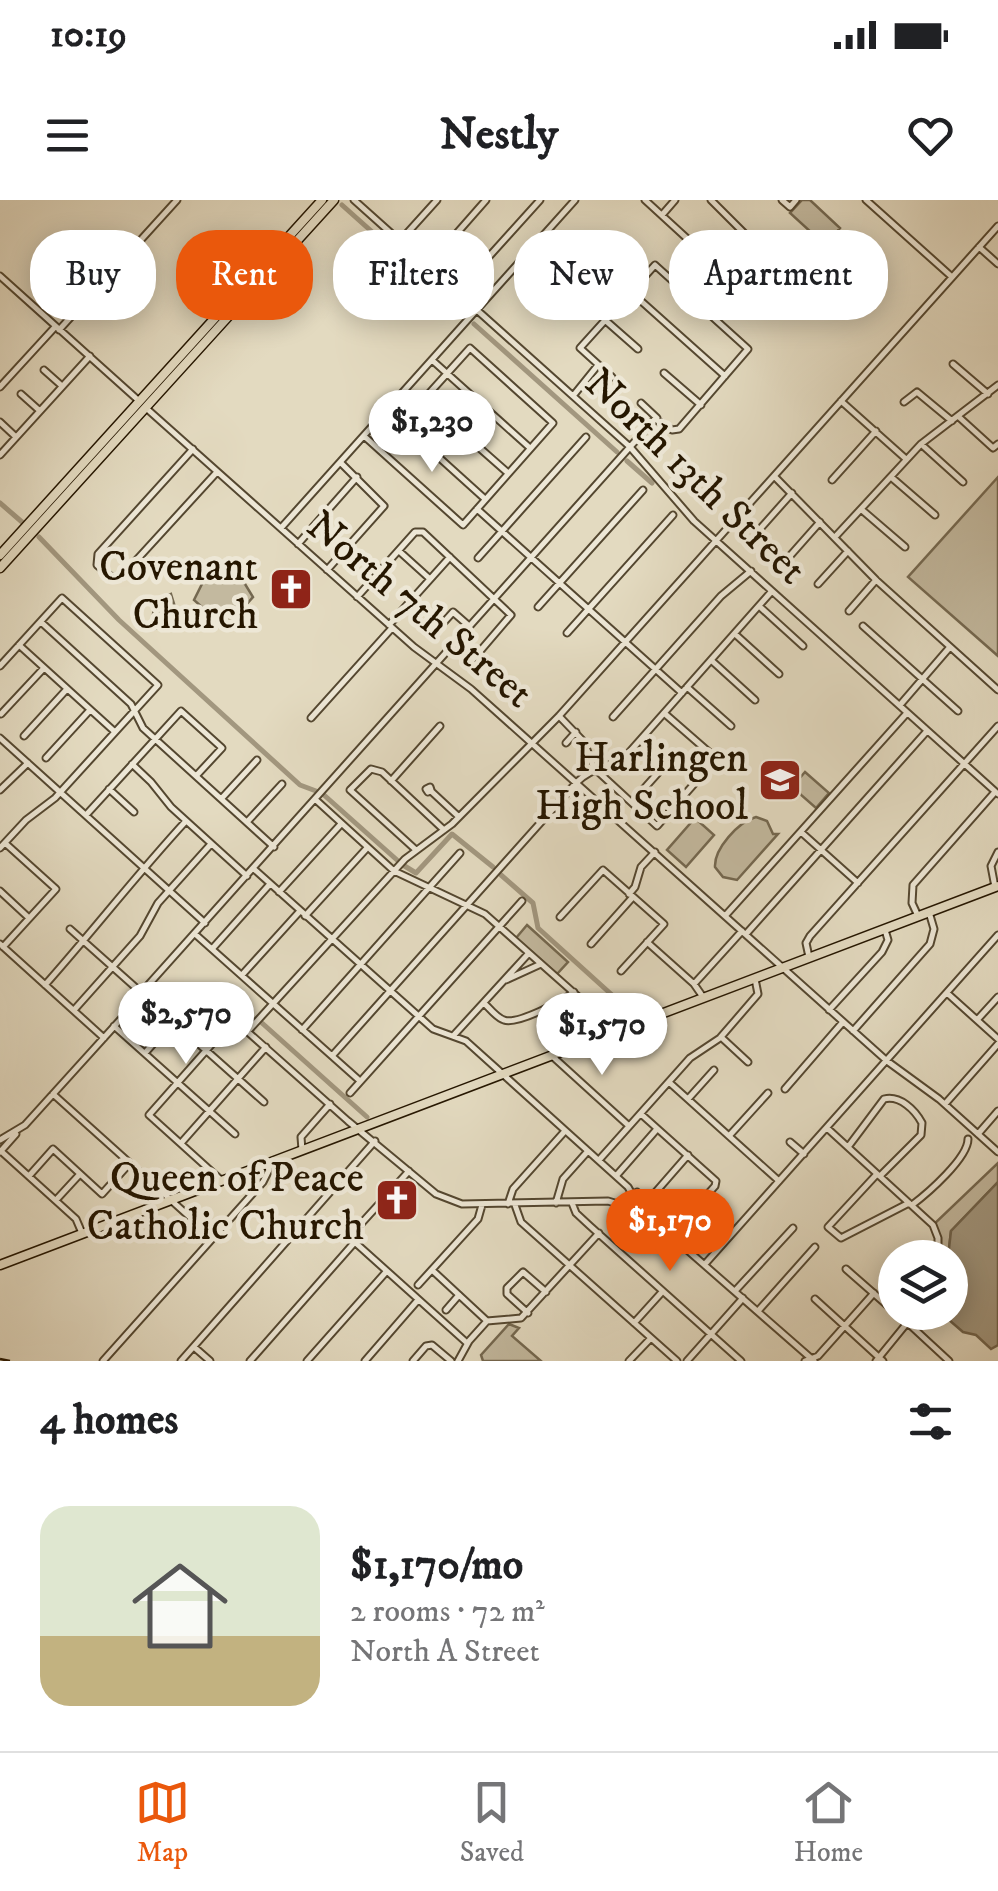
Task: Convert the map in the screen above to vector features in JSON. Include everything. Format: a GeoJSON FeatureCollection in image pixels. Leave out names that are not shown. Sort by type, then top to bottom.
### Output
{"type":"FeatureCollection","features":[{"type":"Feature","properties":{"kind":"main road"},"geometry":{"type":"LineString","coordinates":[[295,230],[322,200]]}},
{"type":"Feature","properties":{"kind":"main road"},"geometry":{"type":"LineString","coordinates":[[306,230],[334,200]]}},
{"type":"Feature","properties":{"kind":"main road"},"geometry":{"type":"LineString","coordinates":[[143,404],[216,320]]}},
{"type":"Feature","properties":{"kind":"main road"},"geometry":{"type":"LineString","coordinates":[[0,568],[3,554],[222,320]]}},
{"type":"Feature","properties":{"kind":"main road"},"geometry":{"type":"LineString","coordinates":[[0,1265],[997,887]]}},
{"type":"Feature","properties":{"kind":"street"},"geometry":{"type":"LineString","coordinates":[[0,388],[177,200]]}},
{"type":"Feature","properties":{"kind":"street","name":"North 13th Street"},"geometry":{"type":"LineString","coordinates":[[354,200],[388,230]]}},
{"type":"Feature","properties":{"kind":"street"},"geometry":{"type":"LineString","coordinates":[[410,230],[437,200]]}},
{"type":"Feature","properties":{"kind":"street"},"geometry":{"type":"LineString","coordinates":[[460,230],[486,200]]}},
{"type":"Feature","properties":{"kind":"street"},"geometry":{"type":"LineString","coordinates":[[494,251],[540,200]]}},
{"type":"Feature","properties":{"kind":"street"},"geometry":{"type":"LineString","coordinates":[[494,291],[575,200]]}},
{"type":"Feature","properties":{"kind":"street"},"geometry":{"type":"LineString","coordinates":[[645,200],[716,265],[744,233],[711,200]]}},
{"type":"Feature","properties":{"kind":"street"},"geometry":{"type":"LineString","coordinates":[[662,215],[675,200]]}},
{"type":"Feature","properties":{"kind":"street"},"geometry":{"type":"LineString","coordinates":[[782,200],[790,207],[796,200]]}},
{"type":"Feature","properties":{"kind":"street"},"geometry":{"type":"LineString","coordinates":[[866,200],[952,277]]}},
{"type":"Feature","properties":{"kind":"street"},"geometry":{"type":"LineString","coordinates":[[248,1031],[394,871],[459,818],[559,716],[998,226]]}},
{"type":"Feature","properties":{"kind":"street"},"geometry":{"type":"LineString","coordinates":[[979,247],[998,264]]}},
{"type":"Feature","properties":{"kind":"street"},"geometry":{"type":"LineString","coordinates":[[641,403],[676,430],[748,349],[657,266],[649,274]]}},
{"type":"Feature","properties":{"kind":"street","name":"North 7th Street"},"geometry":{"type":"LineString","coordinates":[[0,276],[390,627],[532,743],[887,1061],[945,1104],[998,1152]]}},
{"type":"Feature","properties":{"kind":"street"},"geometry":{"type":"LineString","coordinates":[[649,309],[726,377]]}},
{"type":"Feature","properties":{"kind":"street"},"geometry":{"type":"LineString","coordinates":[[281,528],[468,320]]}},
{"type":"Feature","properties":{"kind":"street","name":"North 13th Street"},"geometry":{"type":"LineString","coordinates":[[488,320],[654,471],[694,520],[997,793]]}},
{"type":"Feature","properties":{"kind":"street"},"geometry":{"type":"LineString","coordinates":[[612,377],[580,348],[605,320],[638,349]]}},
{"type":"Feature","properties":{"kind":"street"},"geometry":{"type":"LineString","coordinates":[[364,436],[463,525],[553,424],[470,348],[379,449]]}},
{"type":"Feature","properties":{"kind":"street"},"geometry":{"type":"LineString","coordinates":[[0,455],[90,356]]}},
{"type":"Feature","properties":{"kind":"street"},"geometry":{"type":"LineString","coordinates":[[432,360],[530,449]]}},
{"type":"Feature","properties":{"kind":"street"},"geometry":{"type":"LineString","coordinates":[[954,364],[988,394]]}},
{"type":"Feature","properties":{"kind":"street"},"geometry":{"type":"LineString","coordinates":[[573,396],[598,365]]}},
{"type":"Feature","properties":{"kind":"street"},"geometry":{"type":"LineString","coordinates":[[44,370],[62,386]]}},
{"type":"Feature","properties":{"kind":"street"},"geometry":{"type":"LineString","coordinates":[[664,373],[700,406]]}},
{"type":"Feature","properties":{"kind":"street"},"geometry":{"type":"LineString","coordinates":[[835,538],[921,444],[998,385]]}},
{"type":"Feature","properties":{"kind":"street"},"geometry":{"type":"LineString","coordinates":[[904,402],[917,392],[994,448],[998,444]]}},
{"type":"Feature","properties":{"kind":"street"},"geometry":{"type":"LineString","coordinates":[[22,394],[40,411]]}},
{"type":"Feature","properties":{"kind":"street"},"geometry":{"type":"LineString","coordinates":[[424,398],[508,474]]}},
{"type":"Feature","properties":{"kind":"street"},"geometry":{"type":"LineString","coordinates":[[841,401],[906,459]]}},
{"type":"Feature","properties":{"kind":"street"},"geometry":{"type":"LineString","coordinates":[[82,1234],[76,1220],[0,1151],[144,996],[195,934],[658,418]]}},
{"type":"Feature","properties":{"kind":"street"},"geometry":{"type":"LineString","coordinates":[[0,422],[16,437]]}},
{"type":"Feature","properties":{"kind":"street"},"geometry":{"type":"LineString","coordinates":[[402,424],[486,499]]}},
{"type":"Feature","properties":{"kind":"street"},"geometry":{"type":"LineString","coordinates":[[832,480],[876,431]]}},
{"type":"Feature","properties":{"kind":"street"},"geometry":{"type":"LineString","coordinates":[[478,558],[586,437]]}},
{"type":"Feature","properties":{"kind":"street"},"geometry":{"type":"LineString","coordinates":[[921,444],[963,482]]}},
{"type":"Feature","properties":{"kind":"street"},"geometry":{"type":"LineString","coordinates":[[193,449],[98,554],[97,565],[114,579],[121,577],[217,472]]}},
{"type":"Feature","properties":{"kind":"street"},"geometry":{"type":"LineString","coordinates":[[327,570],[384,506],[340,462]]}},
{"type":"Feature","properties":{"kind":"street"},"geometry":{"type":"LineString","coordinates":[[774,476],[876,580],[998,690]]}},
{"type":"Feature","properties":{"kind":"street"},"geometry":{"type":"LineString","coordinates":[[298,544],[357,477]]}},
{"type":"Feature","properties":{"kind":"street"},"geometry":{"type":"LineString","coordinates":[[890,477],[934,516]]}},
{"type":"Feature","properties":{"kind":"street"},"geometry":{"type":"LineString","coordinates":[[538,608],[644,490]]}},
{"type":"Feature","properties":{"kind":"street"},"geometry":{"type":"LineString","coordinates":[[759,530],[792,493]]}},
{"type":"Feature","properties":{"kind":"street"},"geometry":{"type":"LineString","coordinates":[[476,509],[656,670],[731,726]]}},
{"type":"Feature","properties":{"kind":"street"},"geometry":{"type":"LineString","coordinates":[[861,509],[905,547]]}},
{"type":"Feature","properties":{"kind":"street"},"geometry":{"type":"LineString","coordinates":[[567,633],[673,515]]}},
{"type":"Feature","properties":{"kind":"street"},"geometry":{"type":"LineString","coordinates":[[789,557],[820,522]]}},
{"type":"Feature","properties":{"kind":"street"},"geometry":{"type":"LineString","coordinates":[[357,596],[418,531],[451,556],[511,617],[469,664]]}},
{"type":"Feature","properties":{"kind":"street"},"geometry":{"type":"LineString","coordinates":[[398,550],[430,579]]}},
{"type":"Feature","properties":{"kind":"street"},"geometry":{"type":"LineString","coordinates":[[818,584],[848,551]]}},
{"type":"Feature","properties":{"kind":"street"},"geometry":{"type":"LineString","coordinates":[[311,718],[451,556]]}},
{"type":"Feature","properties":{"kind":"street"},"geometry":{"type":"LineString","coordinates":[[613,717],[721,596],[750,571]]}},
{"type":"Feature","properties":{"kind":"street"},"geometry":{"type":"LineString","coordinates":[[849,610],[876,580]]}},
{"type":"Feature","properties":{"kind":"street"},"geometry":{"type":"LineString","coordinates":[[332,1056],[576,783],[594,768],[621,760],[772,591]]}},
{"type":"Feature","properties":{"kind":"street"},"geometry":{"type":"LineString","coordinates":[[0,666],[62,598],[158,686],[60,792],[2,846],[56,889],[2,945],[104,1038]]}},
{"type":"Feature","properties":{"kind":"street"},"geometry":{"type":"LineString","coordinates":[[759,606],[803,646]]}},
{"type":"Feature","properties":{"kind":"street"},"geometry":{"type":"LineString","coordinates":[[435,632],[453,612],[469,626]]}},
{"type":"Feature","properties":{"kind":"street"},"geometry":{"type":"LineString","coordinates":[[41,622],[126,698],[140,724],[274,847]]}},
{"type":"Feature","properties":{"kind":"street"},"geometry":{"type":"LineString","coordinates":[[863,626],[958,711]]}},
{"type":"Feature","properties":{"kind":"street"},"geometry":{"type":"LineString","coordinates":[[735,634],[779,674]]}},
{"type":"Feature","properties":{"kind":"street"},"geometry":{"type":"LineString","coordinates":[[19,645],[115,732]]}},
{"type":"Feature","properties":{"kind":"street"},"geometry":{"type":"LineString","coordinates":[[900,705],[950,647]]}},
{"type":"Feature","properties":{"kind":"street"},"geometry":{"type":"LineString","coordinates":[[711,660],[755,700]]}},
{"type":"Feature","properties":{"kind":"street"},"geometry":{"type":"LineString","coordinates":[[1,714],[44,668]]}},
{"type":"Feature","properties":{"kind":"street"},"geometry":{"type":"LineString","coordinates":[[24,736],[67,689]]}},
{"type":"Feature","properties":{"kind":"street"},"geometry":{"type":"LineString","coordinates":[[46,758],[90,710]]}},
{"type":"Feature","properties":{"kind":"street"},"geometry":{"type":"LineString","coordinates":[[86,815],[181,710],[222,748],[196,776]]}},
{"type":"Feature","properties":{"kind":"street"},"geometry":{"type":"LineString","coordinates":[[664,713],[711,754]]}},
{"type":"Feature","properties":{"kind":"street"},"geometry":{"type":"LineString","coordinates":[[726,916],[908,713]]}},
{"type":"Feature","properties":{"kind":"street"},"geometry":{"type":"LineString","coordinates":[[559,716],[584,742],[594,768],[657,826],[694,784]]}},
{"type":"Feature","properties":{"kind":"street"},"geometry":{"type":"LineString","coordinates":[[391,781],[440,726]]}},
{"type":"Feature","properties":{"kind":"street"},"geometry":{"type":"LineString","coordinates":[[809,957],[806,941],[998,726]]}},
{"type":"Feature","properties":{"kind":"street"},"geometry":{"type":"LineString","coordinates":[[694,984],[927,731]]}},
{"type":"Feature","properties":{"kind":"street"},"geometry":{"type":"LineString","coordinates":[[566,742],[576,732]]}},
{"type":"Feature","properties":{"kind":"street"},"geometry":{"type":"LineString","coordinates":[[0,738],[205,923]]}},
{"type":"Feature","properties":{"kind":"street"},"geometry":{"type":"LineString","coordinates":[[221,799],[257,760]]}},
{"type":"Feature","properties":{"kind":"street"},"geometry":{"type":"LineString","coordinates":[[0,790],[28,763]]}},
{"type":"Feature","properties":{"kind":"street"},"geometry":{"type":"LineString","coordinates":[[132,764],[186,821],[248,876]]}},
{"type":"Feature","properties":{"kind":"street"},"geometry":{"type":"LineString","coordinates":[[632,802],[666,764]]}},
{"type":"Feature","properties":{"kind":"street"},"geometry":{"type":"LineString","coordinates":[[416,850],[350,790],[374,768],[444,830]]}},
{"type":"Feature","properties":{"kind":"street"},"geometry":{"type":"LineString","coordinates":[[247,823],[282,784]]}},
{"type":"Feature","properties":{"kind":"street"},"geometry":{"type":"LineString","coordinates":[[109,789],[134,812]]}},
{"type":"Feature","properties":{"kind":"street"},"geometry":{"type":"LineString","coordinates":[[431,791],[459,818]]}},
{"type":"Feature","properties":{"kind":"street"},"geometry":{"type":"LineString","coordinates":[[918,916],[912,903],[913,885],[997,793]]}},
{"type":"Feature","properties":{"kind":"street"},"geometry":{"type":"LineString","coordinates":[[315,800],[394,871],[483,913],[500,926],[574,992],[589,1009],[602,1035]]}},
{"type":"Feature","properties":{"kind":"street"},"geometry":{"type":"LineString","coordinates":[[45,984],[186,821]]}},
{"type":"Feature","properties":{"kind":"street"},"geometry":{"type":"LineString","coordinates":[[279,892],[342,823]]}},
{"type":"Feature","properties":{"kind":"street"},"geometry":{"type":"LineString","coordinates":[[800,832],[858,883]]}},
{"type":"Feature","properties":{"kind":"street"},"geometry":{"type":"LineString","coordinates":[[74,1010],[140,936],[151,912],[211,844]]}},
{"type":"Feature","properties":{"kind":"street"},"geometry":{"type":"LineString","coordinates":[[242,975],[367,847]]}},
{"type":"Feature","properties":{"kind":"street"},"geometry":{"type":"LineString","coordinates":[[591,944],[631,895],[641,868],[655,852]]}},
{"type":"Feature","properties":{"kind":"street"},"geometry":{"type":"LineString","coordinates":[[997,887],[990,872],[998,852]]}},
{"type":"Feature","properties":{"kind":"street"},"geometry":{"type":"LineString","coordinates":[[302,1030],[460,853]]}},
{"type":"Feature","properties":{"kind":"street"},"geometry":{"type":"LineString","coordinates":[[254,869],[418,1016],[437,1032],[462,1038],[616,1176],[631,1191],[630,1206]]}},
{"type":"Feature","properties":{"kind":"street"},"geometry":{"type":"LineString","coordinates":[[560,917],[603,870],[664,924],[620,972]]}},
{"type":"Feature","properties":{"kind":"street"},"geometry":{"type":"LineString","coordinates":[[212,948],[270,884]]}},
{"type":"Feature","properties":{"kind":"street"},"geometry":{"type":"LineString","coordinates":[[0,891],[30,918]]}},
{"type":"Feature","properties":{"kind":"street"},"geometry":{"type":"LineString","coordinates":[[350,1092],[522,901]]}},
{"type":"Feature","properties":{"kind":"street"},"geometry":{"type":"LineString","coordinates":[[853,1031],[930,944],[934,929],[929,912]]}},
{"type":"Feature","properties":{"kind":"street"},"geometry":{"type":"LineString","coordinates":[[829,1010],[882,952],[888,940],[884,928]]}},
{"type":"Feature","properties":{"kind":"street"},"geometry":{"type":"LineString","coordinates":[[70,929],[264,1102]]}},
{"type":"Feature","properties":{"kind":"street"},"geometry":{"type":"LineString","coordinates":[[195,934],[360,1081]]}},
{"type":"Feature","properties":{"kind":"street"},"geometry":{"type":"LineString","coordinates":[[705,1264],[998,935]]}},
{"type":"Feature","properties":{"kind":"street"},"geometry":{"type":"LineString","coordinates":[[648,942],[704,997]]}},
{"type":"Feature","properties":{"kind":"street"},"geometry":{"type":"LineString","coordinates":[[454,1036],[530,952]]}},
{"type":"Feature","properties":{"kind":"street"},"geometry":{"type":"LineString","coordinates":[[503,981],[542,963]]}},
{"type":"Feature","properties":{"kind":"street"},"geometry":{"type":"LineString","coordinates":[[598,1160],[690,1058],[720,1037],[758,994],[754,977]]}},
{"type":"Feature","properties":{"kind":"street"},"geometry":{"type":"LineString","coordinates":[[144,996],[169,992],[214,1003],[444,1198],[482,1205],[608,1202],[644,1212],[674,1231]]}},
{"type":"Feature","properties":{"kind":"street"},"geometry":{"type":"LineString","coordinates":[[484,1003],[507,1021],[560,1002],[574,992]]}},
{"type":"Feature","properties":{"kind":"street"},"geometry":{"type":"LineString","coordinates":[[945,1104],[998,1041],[947,993]]}},
{"type":"Feature","properties":{"kind":"street"},"geometry":{"type":"LineString","coordinates":[[145,1054],[196,996]]}},
{"type":"Feature","properties":{"kind":"street"},"geometry":{"type":"LineString","coordinates":[[978,1020],[998,997]]}},
{"type":"Feature","properties":{"kind":"street"},"geometry":{"type":"LineString","coordinates":[[221,1180],[149,1114],[234,1019]]}},
{"type":"Feature","properties":{"kind":"street"},"geometry":{"type":"LineString","coordinates":[[784,1089],[843,1022]]}},
{"type":"Feature","properties":{"kind":"street"},"geometry":{"type":"LineString","coordinates":[[114,1026],[235,1134]]}},
{"type":"Feature","properties":{"kind":"street"},"geometry":{"type":"LineString","coordinates":[[720,1037],[748,1062]]}},
{"type":"Feature","properties":{"kind":"street"},"geometry":{"type":"LineString","coordinates":[[181,1143],[266,1048]]}},
{"type":"Feature","properties":{"kind":"street"},"geometry":{"type":"LineString","coordinates":[[552,1055],[630,1126]]}},
{"type":"Feature","properties":{"kind":"street"},"geometry":{"type":"LineString","coordinates":[[688,1100],[714,1070]]}},
{"type":"Feature","properties":{"kind":"street"},"geometry":{"type":"LineString","coordinates":[[669,1082],[779,1182]]}},
{"type":"Feature","properties":{"kind":"street"},"geometry":{"type":"LineString","coordinates":[[729,1136],[768,1093]]}},
{"type":"Feature","properties":{"kind":"street"},"geometry":{"type":"LineString","coordinates":[[52,1094],[212,1237]]}},
{"type":"Feature","properties":{"kind":"street"},"geometry":{"type":"LineString","coordinates":[[848,1147],[884,1099],[896,1099],[922,1123],[921,1134],[828,1228],[841,1238],[911,1204],[961,1160],[968,1150],[968,1139]]}},
{"type":"Feature","properties":{"kind":"street"},"geometry":{"type":"LineString","coordinates":[[302,1150],[301,1138],[330,1104]]}},
{"type":"Feature","properties":{"kind":"street"},"geometry":{"type":"LineString","coordinates":[[978,1134],[998,1112]]}},
{"type":"Feature","properties":{"kind":"street"},"geometry":{"type":"LineString","coordinates":[[640,1114],[716,1184],[674,1231]]}},
{"type":"Feature","properties":{"kind":"street"},"geometry":{"type":"LineString","coordinates":[[0,1140],[25,1124]]}},
{"type":"Feature","properties":{"kind":"street"},"geometry":{"type":"LineString","coordinates":[[616,1176],[658,1128]]}},
{"type":"Feature","properties":{"kind":"street"},"geometry":{"type":"LineString","coordinates":[[826,1128],[934,1224],[938,1240]]}},
{"type":"Feature","properties":{"kind":"street"},"geometry":{"type":"LineString","coordinates":[[565,1131],[513,1189],[512,1204],[521,1222],[677,1361]]}},
{"type":"Feature","properties":{"kind":"street"},"geometry":{"type":"LineString","coordinates":[[181,1361],[376,1141]]}},
{"type":"Feature","properties":{"kind":"street"},"geometry":{"type":"LineString","coordinates":[[790,1142],[804,1154]]}},
{"type":"Feature","properties":{"kind":"street"},"geometry":{"type":"LineString","coordinates":[[29,1176],[53,1150],[102,1194],[130,1163]]}},
{"type":"Feature","properties":{"kind":"street"},"geometry":{"type":"LineString","coordinates":[[556,1203],[563,1179],[588,1151]]}},
{"type":"Feature","properties":{"kind":"street"},"geometry":{"type":"LineString","coordinates":[[647,1202],[688,1156]]}},
{"type":"Feature","properties":{"kind":"street"},"geometry":{"type":"LineString","coordinates":[[103,1361],[263,1182],[269,1170],[266,1163]]}},
{"type":"Feature","properties":{"kind":"street"},"geometry":{"type":"LineString","coordinates":[[250,1361],[409,1171]]}},
{"type":"Feature","properties":{"kind":"street"},"geometry":{"type":"LineString","coordinates":[[56,1200],[80,1174]]}},
{"type":"Feature","properties":{"kind":"street"},"geometry":{"type":"LineString","coordinates":[[637,1192],[705,1264],[810,1360],[818,1356],[874,1293]]}},
{"type":"Feature","properties":{"kind":"street"},"geometry":{"type":"LineString","coordinates":[[572,1202],[576,1212],[598,1233],[740,1361]]}},
{"type":"Feature","properties":{"kind":"street"},"geometry":{"type":"LineString","coordinates":[[418,1284],[476,1221],[482,1205]]}},
{"type":"Feature","properties":{"kind":"street"},"geometry":{"type":"LineString","coordinates":[[735,1291],[793,1228]]}},
{"type":"Feature","properties":{"kind":"street"},"geometry":{"type":"LineString","coordinates":[[413,1361],[426,1346],[432,1345],[454,1361],[488,1321],[516,1321],[598,1233]]}},
{"type":"Feature","properties":{"kind":"street"},"geometry":{"type":"LineString","coordinates":[[352,1240],[468,1343]]}},
{"type":"Feature","properties":{"kind":"street"},"geometry":{"type":"LineString","coordinates":[[758,1311],[816,1247]]}},
{"type":"Feature","properties":{"kind":"street"},"geometry":{"type":"LineString","coordinates":[[846,1269],[878,1297]]}},
{"type":"Feature","properties":{"kind":"street"},"geometry":{"type":"LineString","coordinates":[[432,1270],[488,1321]]}},
{"type":"Feature","properties":{"kind":"street"},"geometry":{"type":"LineString","coordinates":[[307,1361],[386,1272]]}},
{"type":"Feature","properties":{"kind":"street"},"geometry":{"type":"LineString","coordinates":[[528,1312],[506,1290],[515,1279],[523,1272],[546,1292]]}},
{"type":"Feature","properties":{"kind":"street"},"geometry":{"type":"LineString","coordinates":[[634,1323],[662,1292]]}},
{"type":"Feature","properties":{"kind":"street"},"geometry":{"type":"LineString","coordinates":[[446,1310],[459,1295]]}},
{"type":"Feature","properties":{"kind":"street"},"geometry":{"type":"LineString","coordinates":[[687,1361],[743,1298]]}},
{"type":"Feature","properties":{"kind":"street"},"geometry":{"type":"LineString","coordinates":[[364,1361],[418,1300]]}},
{"type":"Feature","properties":{"kind":"street"},"geometry":{"type":"LineString","coordinates":[[815,1300],[879,1360],[903,1330]]}},
{"type":"Feature","properties":{"kind":"street"},"geometry":{"type":"LineString","coordinates":[[914,1330],[945,1360]]}},
{"type":"Feature","properties":{"kind":"street"},"geometry":{"type":"LineString","coordinates":[[630,1361],[650,1338]]}},
{"type":"Feature","properties":{"kind":"street"},"geometry":{"type":"LineString","coordinates":[[194,1346],[210,1361]]}},
{"type":"Feature","properties":{"kind":"shaded area"},"geometry":{"type":"Polygon","coordinates":[[[802,200],[810,200],[840,228],[809,230],[790,213],[802,200]]]}},
{"type":"Feature","properties":{"kind":"shaded area"},"geometry":{"type":"Polygon","coordinates":[[[998,477],[998,656],[908,577],[998,477]]]}},
{"type":"Feature","properties":{"kind":"shaded area"},"geometry":{"type":"Polygon","coordinates":[[[222,571],[245,584],[253,597],[228,625],[222,625],[194,600],[203,582],[222,571]]]}},
{"type":"Feature","properties":{"kind":"shaded area"},"geometry":{"type":"Polygon","coordinates":[[[171,594],[179,620],[155,629],[155,608],[171,594]]]}},
{"type":"Feature","properties":{"kind":"shaded area"},"geometry":{"type":"Polygon","coordinates":[[[805,772],[829,793],[816,808],[792,787],[805,772]]]}},
{"type":"Feature","properties":{"kind":"shaded area"},"geometry":{"type":"Polygon","coordinates":[[[756,817],[767,821],[773,834],[778,834],[737,880],[723,877],[715,867],[718,852],[735,830],[756,817]]]}},
{"type":"Feature","properties":{"kind":"shaded area"},"geometry":{"type":"Polygon","coordinates":[[[695,818],[714,835],[686,867],[667,850],[695,818]]]}},
{"type":"Feature","properties":{"kind":"shaded area"},"geometry":{"type":"Polygon","coordinates":[[[527,925],[568,962],[557,974],[516,938],[527,925]]]}},
{"type":"Feature","properties":{"kind":"shaded area"},"geometry":{"type":"Polygon","coordinates":[[[998,1163],[998,1182],[951,1231],[950,1240],[938,1240],[933,1225],[998,1163]]]}},
{"type":"Feature","properties":{"kind":"shaded area"},"geometry":{"type":"Polygon","coordinates":[[[998,1182],[998,1345],[991,1349],[976,1335],[961,1330],[968,1330],[968,1240],[950,1240],[951,1231],[998,1182]]]}},
{"type":"Feature","properties":{"kind":"shaded area"},"geometry":{"type":"Polygon","coordinates":[[[509,1324],[519,1328],[512,1336],[541,1361],[483,1361],[481,1355],[509,1324]]]}},
{"type":"Feature","properties":{"kind":"waterway"},"geometry":{"type":"LineString","coordinates":[[342,205],[370,230]]}},
{"type":"Feature","properties":{"kind":"waterway"},"geometry":{"type":"LineString","coordinates":[[474,324],[617,452]]}},
{"type":"Feature","properties":{"kind":"waterway"},"geometry":{"type":"LineString","coordinates":[[627,461],[652,483]]}},
{"type":"Feature","properties":{"kind":"waterway"},"geometry":{"type":"LineString","coordinates":[[0,503],[22,522]]}},
{"type":"Feature","properties":{"kind":"waterway"},"geometry":{"type":"LineString","coordinates":[[39,537],[119,620],[300,785],[316,791]]}},
{"type":"Feature","properties":{"kind":"waterway"},"geometry":{"type":"LineString","coordinates":[[324,795],[397,860]]}},
{"type":"Feature","properties":{"kind":"waterway"},"geometry":{"type":"LineString","coordinates":[[403,865],[416,873],[452,834],[493,867]]}},
{"type":"Feature","properties":{"kind":"waterway"},"geometry":{"type":"LineString","coordinates":[[501,875],[533,903],[538,928],[622,1004],[627,1015]]}},
{"type":"Feature","properties":{"kind":"waterway"},"geometry":{"type":"LineString","coordinates":[[262,1023],[367,1117]]}},
{"type":"Feature","properties":{"kind":"railway"},"geometry":{"type":"LineString","coordinates":[[0,1359],[10,1361]]}},
{"type":"Feature","properties":{"kind":"place","name":"Covenant Church"},"geometry":{"type":"Point","coordinates":[291,589]}},
{"type":"Feature","properties":{"kind":"place","name":"Harlingen High School"},"geometry":{"type":"Point","coordinates":[780,780]}},
{"type":"Feature","properties":{"kind":"place","name":"Queen of Peace Catholic Church"},"geometry":{"type":"Point","coordinates":[397,1200]}}]}
